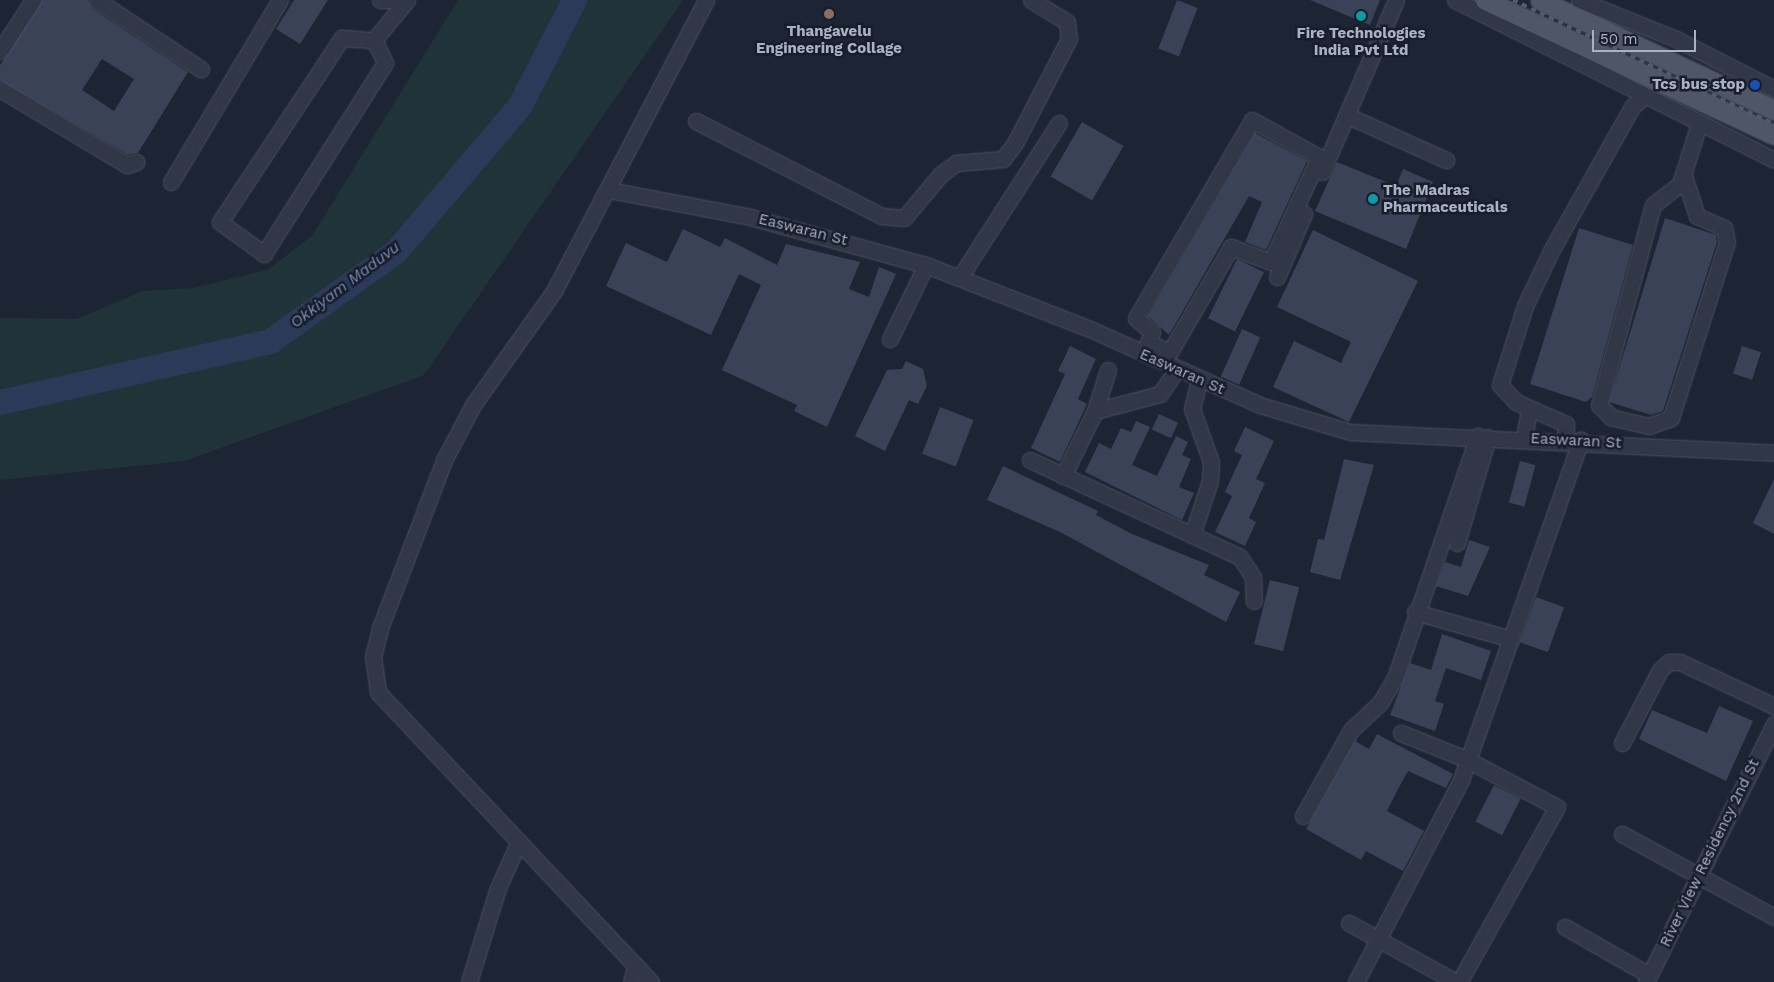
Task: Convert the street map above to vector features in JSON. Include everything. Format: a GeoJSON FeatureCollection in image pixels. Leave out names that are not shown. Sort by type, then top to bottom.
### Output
{"type":"FeatureCollection","features":[{"type":"Feature","properties":{"kind":"main road"},"geometry":{"type":"LineString","coordinates":[[1485,0],[1774,135]]}},
{"type":"Feature","properties":{"kind":"main road"},"geometry":{"type":"LineString","coordinates":[[1540,0],[1773,105]]}},
{"type":"Feature","properties":{"kind":"street"},"geometry":{"type":"LineString","coordinates":[[97,0],[201,69]]}},
{"type":"Feature","properties":{"kind":"street"},"geometry":{"type":"LineString","coordinates":[[171,182],[280,0]]}},
{"type":"Feature","properties":{"kind":"street"},"geometry":{"type":"LineString","coordinates":[[380,0],[390,0]]}},
{"type":"Feature","properties":{"kind":"street"},"geometry":{"type":"LineString","coordinates":[[374,40],[407,0]]}},
{"type":"Feature","properties":{"kind":"street"},"geometry":{"type":"LineString","coordinates":[[651,982],[378,692],[373,657],[380,628],[444,460],[473,405],[554,291],[609,190],[706,0]]}},
{"type":"Feature","properties":{"kind":"street"},"geometry":{"type":"LineString","coordinates":[[696,121],[882,216],[904,218],[941,174],[956,163],[1003,159],[1016,143],[1070,39],[1067,22],[1031,0]]}},
{"type":"Feature","properties":{"kind":"street"},"geometry":{"type":"LineString","coordinates":[[1277,277],[1396,0]]}},
{"type":"Feature","properties":{"kind":"street"},"geometry":{"type":"LineString","coordinates":[[1455,0],[1774,160]]}},
{"type":"Feature","properties":{"kind":"street"},"geometry":{"type":"LineString","coordinates":[[1579,0],[1676,39],[1774,89]]}},
{"type":"Feature","properties":{"kind":"street"},"geometry":{"type":"LineString","coordinates":[[1,43],[25,3]]}},
{"type":"Feature","properties":{"kind":"street"},"geometry":{"type":"LineString","coordinates":[[342,38],[374,40],[385,63],[264,254],[220,222],[342,38]]}},
{"type":"Feature","properties":{"kind":"street"},"geometry":{"type":"LineString","coordinates":[[0,88],[128,165],[137,162]]}},
{"type":"Feature","properties":{"kind":"street"},"geometry":{"type":"LineString","coordinates":[[1565,440],[1566,424],[1529,409],[1509,398],[1500,385],[1525,306],[1627,115],[1644,96]]}},
{"type":"Feature","properties":{"kind":"street"},"geometry":{"type":"LineString","coordinates":[[1346,115],[1446,160]]}},
{"type":"Feature","properties":{"kind":"street"},"geometry":{"type":"LineString","coordinates":[[1252,120],[1319,157],[1271,262],[1231,247],[1170,352],[1161,355],[1148,343],[1152,332],[1136,318],[1252,120]]}},
{"type":"Feature","properties":{"kind":"street"},"geometry":{"type":"LineString","coordinates":[[960,278],[1059,123]]}},
{"type":"Feature","properties":{"kind":"street"},"geometry":{"type":"LineString","coordinates":[[1684,176],[1698,216],[1724,228],[1727,242],[1677,406],[1666,423],[1649,426],[1611,416],[1599,405],[1653,205],[1684,176],[1699,124]]}},
{"type":"Feature","properties":{"kind":"street"},"geometry":{"type":"LineString","coordinates":[[1744,146],[1753,126]]}},
{"type":"Feature","properties":{"kind":"street","name":"Easwaran St"},"geometry":{"type":"LineString","coordinates":[[609,190],[750,217],[926,265],[1161,355],[1176,370],[1199,381],[1260,405],[1350,432],[1581,440],[1774,454]]}},
{"type":"Feature","properties":{"kind":"street"},"geometry":{"type":"LineString","coordinates":[[890,339],[926,265]]}},
{"type":"Feature","properties":{"kind":"street"},"geometry":{"type":"LineString","coordinates":[[1063,476],[1096,411],[1108,370]]}},
{"type":"Feature","properties":{"kind":"street"},"geometry":{"type":"LineString","coordinates":[[1096,411],[1160,394],[1176,370]]}},
{"type":"Feature","properties":{"kind":"street"},"geometry":{"type":"LineString","coordinates":[[1192,535],[1210,481],[1211,462],[1192,409],[1199,381]]}},
{"type":"Feature","properties":{"kind":"street"},"geometry":{"type":"LineString","coordinates":[[1524,438],[1529,409]]}},
{"type":"Feature","properties":{"kind":"street"},"geometry":{"type":"LineString","coordinates":[[1456,544],[1483,437]]}},
{"type":"Feature","properties":{"kind":"street"},"geometry":{"type":"LineString","coordinates":[[1303,816],[1351,730],[1380,703],[1395,678],[1415,612],[1483,437]]}},
{"type":"Feature","properties":{"kind":"street"},"geometry":{"type":"LineString","coordinates":[[1356,982],[1381,940],[1461,780],[1466,759],[1511,640],[1581,440]]}},
{"type":"Feature","properties":{"kind":"street"},"geometry":{"type":"LineString","coordinates":[[1030,460],[1192,535],[1248,565],[1254,601]]}},
{"type":"Feature","properties":{"kind":"street"},"geometry":{"type":"LineString","coordinates":[[1415,612],[1511,640]]}},
{"type":"Feature","properties":{"kind":"street"},"geometry":{"type":"LineString","coordinates":[[1622,743],[1660,670],[1669,662],[1680,662],[1774,706]]}},
{"type":"Feature","properties":{"kind":"street","name":"River View Residency 2nd St"},"geometry":{"type":"LineString","coordinates":[[1648,978],[1774,724]]}},
{"type":"Feature","properties":{"kind":"street"},"geometry":{"type":"LineString","coordinates":[[1349,923],[1457,982],[1557,807],[1466,759],[1402,733]]}},
{"type":"Feature","properties":{"kind":"street"},"geometry":{"type":"LineString","coordinates":[[1622,834],[1774,917]]}},
{"type":"Feature","properties":{"kind":"street"},"geometry":{"type":"LineString","coordinates":[[469,982],[498,888],[519,841]]}},
{"type":"Feature","properties":{"kind":"street"},"geometry":{"type":"LineString","coordinates":[[1565,928],[1648,978]]}},
{"type":"Feature","properties":{"kind":"street"},"geometry":{"type":"LineString","coordinates":[[630,982],[636,966]]}},
{"type":"Feature","properties":{"kind":"green space"},"geometry":{"type":"Polygon","coordinates":[[[458,0],[683,0],[424,375],[184,461],[0,480],[0,318],[77,319],[143,291],[194,288],[267,270],[312,236],[458,0]]]}},
{"type":"Feature","properties":{"kind":"building"},"geometry":{"type":"Polygon","coordinates":[[[42,0],[88,0],[92,8],[188,72],[138,153],[128,155],[0,80],[0,65],[42,0]],[[102,59],[82,90],[114,111],[134,79],[102,59]]]}},
{"type":"Feature","properties":{"kind":"building"},"geometry":{"type":"Polygon","coordinates":[[[294,0],[328,0],[300,44],[276,29],[294,0]]]}},
{"type":"Feature","properties":{"kind":"building"},"geometry":{"type":"Polygon","coordinates":[[[1177,0],[1198,8],[1179,56],[1158,49],[1177,0]]]}},
{"type":"Feature","properties":{"kind":"building","name":"Fire Technologies India Pvt Ltd"},"geometry":{"type":"Polygon","coordinates":[[[1310,0],[1380,0],[1370,25],[1310,0]]]}},
{"type":"Feature","properties":{"kind":"building"},"geometry":{"type":"Polygon","coordinates":[[[1082,122],[1124,146],[1092,201],[1050,177],[1082,122]]]}},
{"type":"Feature","properties":{"kind":"building"},"geometry":{"type":"Polygon","coordinates":[[[1255,133],[1307,161],[1266,250],[1245,242],[1262,202],[1249,196],[1169,335],[1148,316],[1255,133]]]}},
{"type":"Feature","properties":{"kind":"building","name":"The Madras Pharmaceuticals"},"geometry":{"type":"Polygon","coordinates":[[[1337,162],[1396,186],[1403,169],[1433,182],[1406,249],[1315,211],[1337,162]]]}},
{"type":"Feature","properties":{"kind":"building"},"geometry":{"type":"Polygon","coordinates":[[[1665,218],[1716,235],[1717,242],[1663,411],[1651,415],[1609,402],[1665,218]]]}},
{"type":"Feature","properties":{"kind":"building"},"geometry":{"type":"Polygon","coordinates":[[[1579,228],[1633,245],[1592,397],[1586,402],[1530,384],[1579,228]]]}},
{"type":"Feature","properties":{"kind":"building"},"geometry":{"type":"Polygon","coordinates":[[[683,229],[720,247],[725,238],[777,265],[786,244],[860,262],[849,289],[869,297],[879,267],[896,274],[827,427],[794,411],[797,405],[722,370],[761,285],[739,274],[711,335],[606,286],[626,243],[667,262],[683,229]]]}},
{"type":"Feature","properties":{"kind":"building"},"geometry":{"type":"Polygon","coordinates":[[[1313,230],[1418,281],[1349,422],[1273,387],[1294,341],[1341,363],[1351,342],[1277,307],[1313,230]]]}},
{"type":"Feature","properties":{"kind":"building"},"geometry":{"type":"Polygon","coordinates":[[[1237,259],[1264,272],[1235,331],[1208,318],[1237,259]]]}},
{"type":"Feature","properties":{"kind":"building"},"geometry":{"type":"Polygon","coordinates":[[[1242,329],[1260,337],[1239,385],[1221,377],[1242,329]]]}},
{"type":"Feature","properties":{"kind":"building"},"geometry":{"type":"Polygon","coordinates":[[[1070,346],[1096,359],[1078,399],[1087,404],[1060,462],[1031,448],[1065,374],[1058,371],[1070,346]]]}},
{"type":"Feature","properties":{"kind":"building"},"geometry":{"type":"Polygon","coordinates":[[[1742,346],[1761,352],[1752,380],[1733,374],[1742,346]]]}},
{"type":"Feature","properties":{"kind":"building"},"geometry":{"type":"Polygon","coordinates":[[[906,361],[923,369],[927,386],[918,404],[909,400],[885,451],[855,436],[887,370],[902,369],[906,361]]]}},
{"type":"Feature","properties":{"kind":"building"},"geometry":{"type":"Polygon","coordinates":[[[940,407],[974,420],[956,467],[922,454],[940,407]]]}},
{"type":"Feature","properties":{"kind":"building"},"geometry":{"type":"Polygon","coordinates":[[[1159,414],[1178,423],[1171,438],[1152,429],[1159,414]]]}},
{"type":"Feature","properties":{"kind":"building"},"geometry":{"type":"Polygon","coordinates":[[[1136,421],[1150,427],[1132,465],[1157,476],[1176,436],[1188,442],[1182,455],[1191,459],[1179,487],[1194,493],[1182,520],[1085,472],[1099,443],[1111,449],[1121,428],[1131,432],[1136,421]]]}},
{"type":"Feature","properties":{"kind":"building"},"geometry":{"type":"Polygon","coordinates":[[[1245,427],[1274,441],[1256,479],[1265,483],[1249,518],[1256,522],[1245,546],[1215,532],[1232,496],[1225,492],[1242,455],[1234,451],[1245,427]]]}},
{"type":"Feature","properties":{"kind":"building"},"geometry":{"type":"Polygon","coordinates":[[[1344,459],[1374,465],[1340,580],[1310,572],[1318,539],[1324,540],[1344,459]]]}},
{"type":"Feature","properties":{"kind":"building"},"geometry":{"type":"Polygon","coordinates":[[[1520,461],[1535,465],[1524,507],[1509,503],[1520,461]]]}},
{"type":"Feature","properties":{"kind":"building"},"geometry":{"type":"Polygon","coordinates":[[[1003,466],[1098,511],[1096,515],[1132,534],[1209,565],[1204,575],[1240,592],[1226,622],[1062,533],[987,500],[1003,466]]]}},
{"type":"Feature","properties":{"kind":"building"},"geometry":{"type":"Polygon","coordinates":[[[1774,479],[1774,534],[1753,523],[1774,479]]]}},
{"type":"Feature","properties":{"kind":"building"},"geometry":{"type":"Polygon","coordinates":[[[1469,540],[1490,547],[1468,596],[1436,586],[1445,562],[1461,567],[1469,540]]]}},
{"type":"Feature","properties":{"kind":"building"},"geometry":{"type":"Polygon","coordinates":[[[1270,580],[1299,587],[1283,651],[1254,644],[1270,580]]]}},
{"type":"Feature","properties":{"kind":"building"},"geometry":{"type":"Polygon","coordinates":[[[1536,597],[1564,607],[1548,652],[1520,642],[1536,597]]]}},
{"type":"Feature","properties":{"kind":"building"},"geometry":{"type":"Polygon","coordinates":[[[1442,634],[1491,651],[1481,680],[1446,668],[1435,701],[1444,704],[1435,731],[1390,715],[1410,663],[1431,670],[1442,634]]]}},
{"type":"Feature","properties":{"kind":"building"},"geometry":{"type":"Polygon","coordinates":[[[1719,706],[1753,721],[1726,781],[1639,739],[1652,710],[1707,733],[1719,706]]]}},
{"type":"Feature","properties":{"kind":"building"},"geometry":{"type":"Polygon","coordinates":[[[1377,734],[1453,774],[1446,788],[1408,771],[1398,789],[1387,811],[1424,831],[1403,871],[1366,851],[1361,860],[1306,829],[1355,741],[1369,749],[1377,734]]]}},
{"type":"Feature","properties":{"kind":"building"},"geometry":{"type":"Polygon","coordinates":[[[1494,785],[1521,799],[1502,835],[1475,822],[1494,785]]]}},
{"type":"Feature","properties":{"kind":"waterway","name":"Okkiyam Maduvu"},"geometry":{"type":"LineString","coordinates":[[0,402],[270,341],[395,252],[520,105],[574,0]]}},
{"type":"Feature","properties":{"kind":"railway"},"geometry":{"type":"LineString","coordinates":[[1513,0],[1774,124]]}},
{"type":"Feature","properties":{"kind":"place","name":"Thangavelu Engineering Collage"},"geometry":{"type":"Point","coordinates":[829,14]}},
{"type":"Feature","properties":{"kind":"place","name":"Fire Technologies India Pvt Ltd"},"geometry":{"type":"Point","coordinates":[1361,16]}},
{"type":"Feature","properties":{"kind":"place","name":"Tcs bus stop"},"geometry":{"type":"Point","coordinates":[1755,85]}},
{"type":"Feature","properties":{"kind":"place","name":"The Madras Pharmaceuticals"},"geometry":{"type":"Point","coordinates":[1373,199]}}]}
